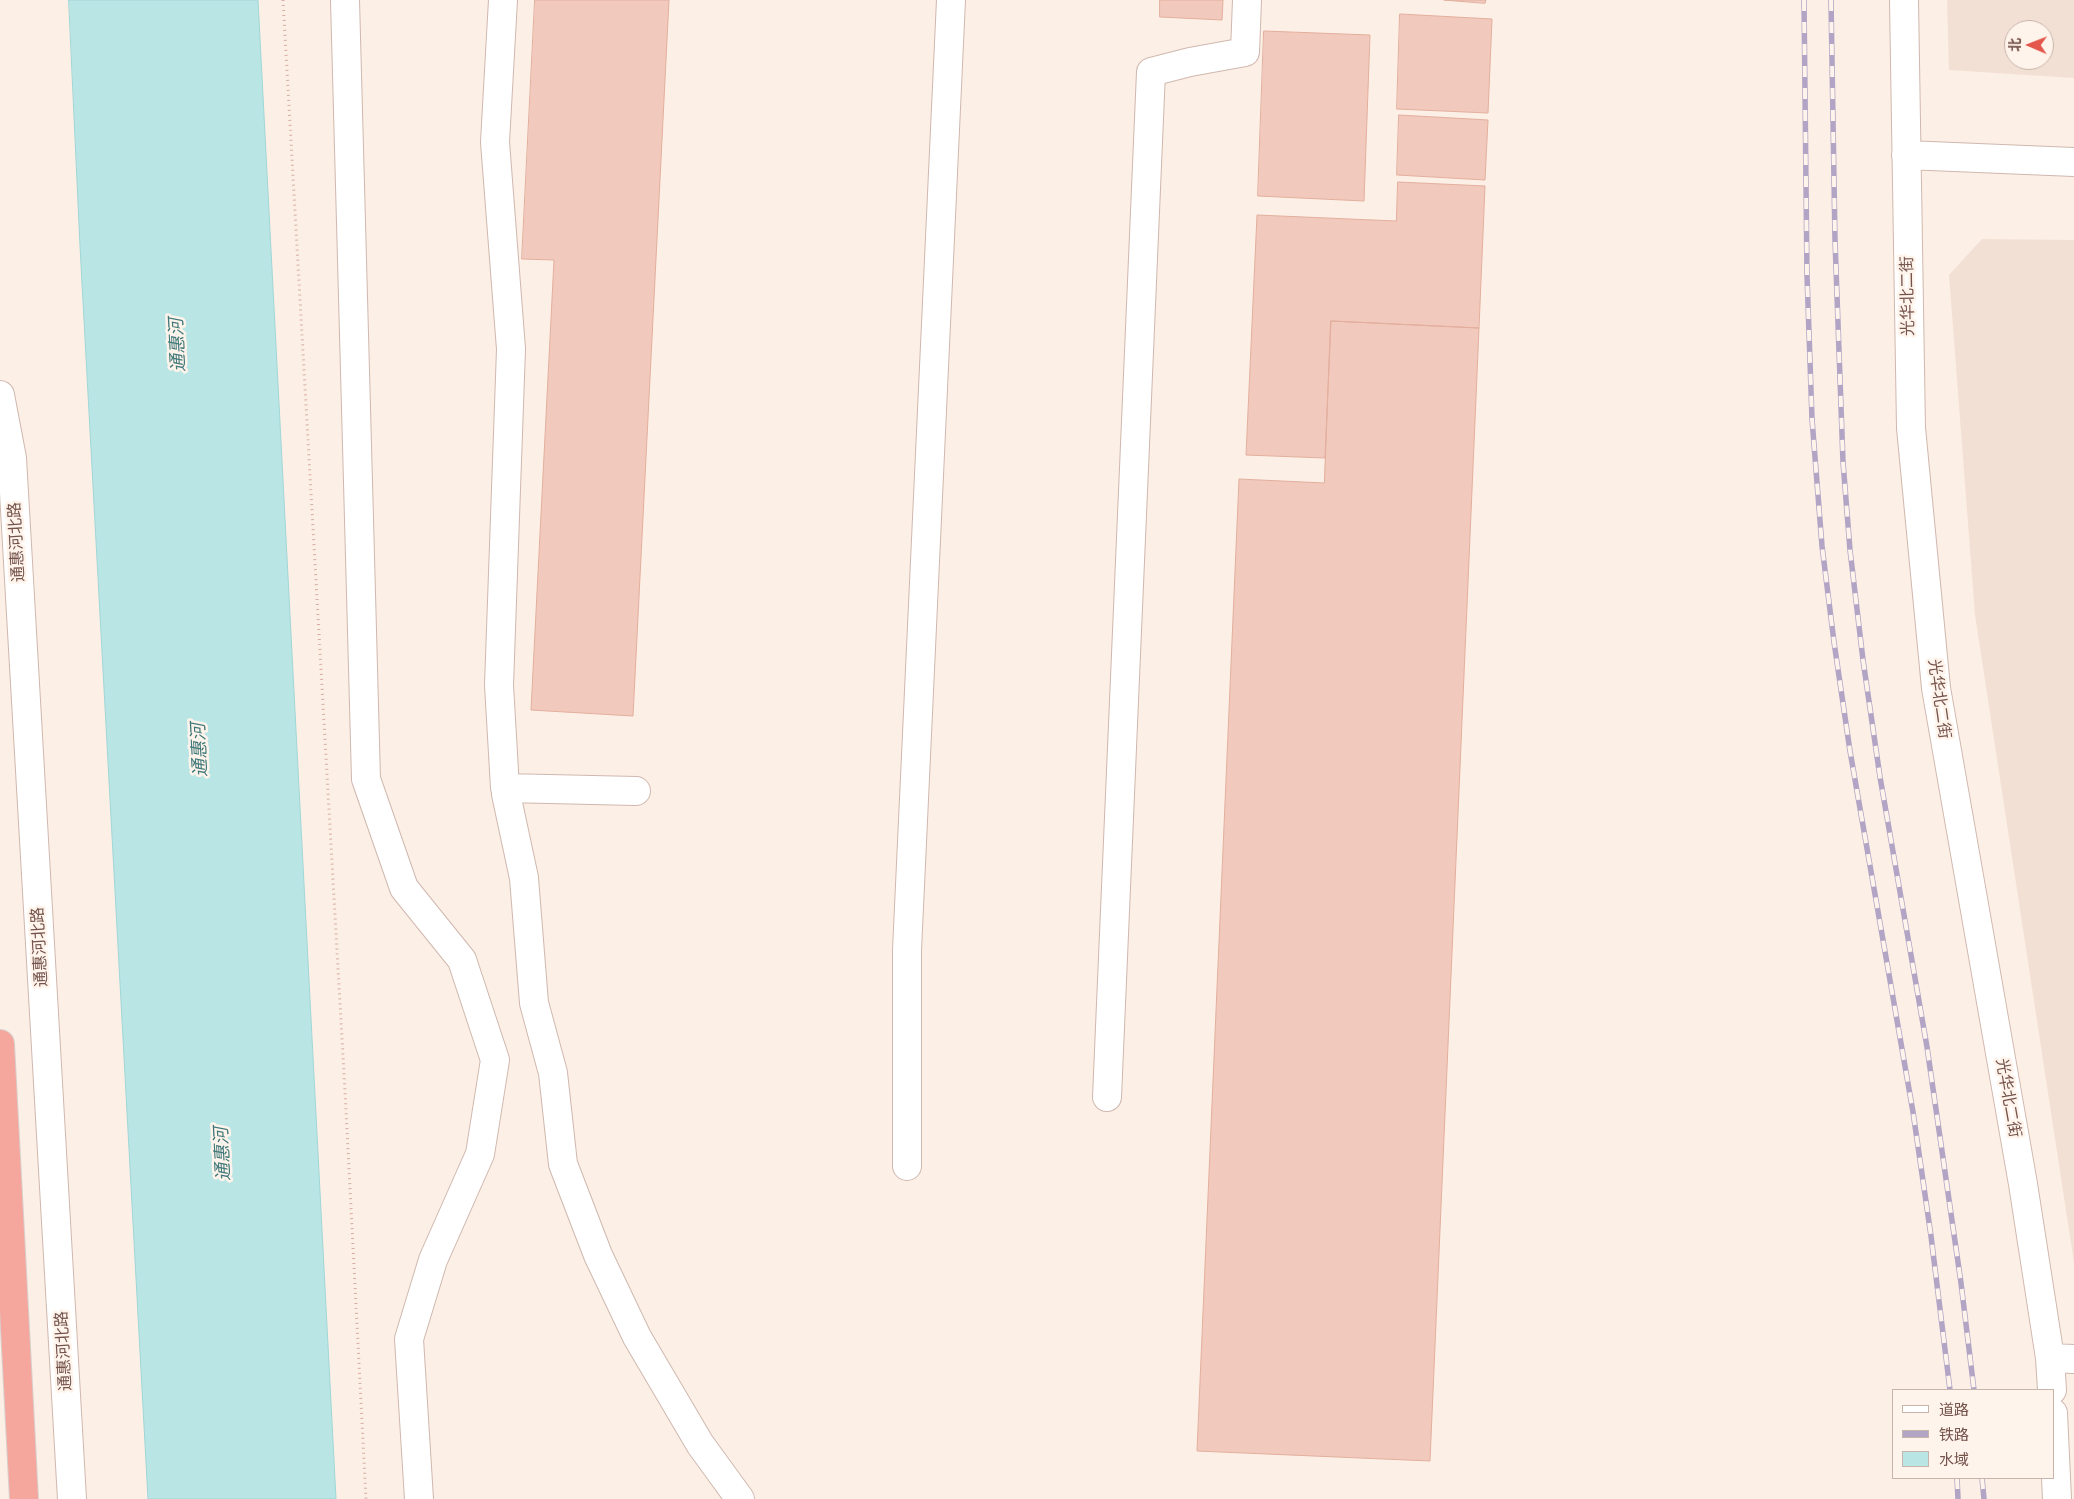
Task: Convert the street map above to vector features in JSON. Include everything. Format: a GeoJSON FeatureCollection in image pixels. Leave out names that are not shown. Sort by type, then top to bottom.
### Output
{"type":"FeatureCollection","features":[{"type":"Feature","properties":{"kind":"highway"},"geometry":{"type":"LineString","coordinates":[[0,1044],[24,1499]]}},
{"type":"Feature","properties":{"kind":"street"},"geometry":{"type":"LineString","coordinates":[[345,0],[366,779],[404,888],[462,960],[496,1060],[480,1154],[433,1260],[409,1339],[419,1499]]}},
{"type":"Feature","properties":{"kind":"street"},"geometry":{"type":"LineString","coordinates":[[503,0],[495,142],[511,349],[498,685],[506,788],[636,791]]}},
{"type":"Feature","properties":{"kind":"street"},"geometry":{"type":"LineString","coordinates":[[906,1166],[907,950],[951,0]]}},
{"type":"Feature","properties":{"kind":"street"},"geometry":{"type":"LineString","coordinates":[[1107,1096],[1151,72],[1190,62],[1245,52],[1247,0]]}},
{"type":"Feature","properties":{"kind":"street","name":"光华北二街"},"geometry":{"type":"LineString","coordinates":[[1904,0],[1911,428],[1936,688],[2023,1184],[2062,1359],[2052,1389]]}},
{"type":"Feature","properties":{"kind":"street"},"geometry":{"type":"LineString","coordinates":[[1906,156],[2074,162]]}},
{"type":"Feature","properties":{"kind":"street","name":"通惠河北路"},"geometry":{"type":"LineString","coordinates":[[0,395],[12,458],[72,1499]]}},
{"type":"Feature","properties":{"kind":"street"},"geometry":{"type":"LineString","coordinates":[[506,794],[524,878],[534,1003],[553,1073],[563,1164],[598,1255],[637,1337],[731,1497]]}},
{"type":"Feature","properties":{"kind":"street"},"geometry":{"type":"LineString","coordinates":[[2054,1442],[2056,1499]]}},
{"type":"Feature","properties":{"kind":"path"},"geometry":{"type":"LineString","coordinates":[[283,0],[345,1091],[366,1499]]}},
{"type":"Feature","properties":{"kind":"shaded area"},"geometry":{"type":"Polygon","coordinates":[[[1947,0],[2074,0],[2074,78],[1949,70],[1947,0]]]}},
{"type":"Feature","properties":{"kind":"shaded area"},"geometry":{"type":"Polygon","coordinates":[[[1982,239],[2074,240],[2074,1263],[1975,615],[1949,275],[1982,239]]]}},
{"type":"Feature","properties":{"kind":"water","name":"通惠河"},"geometry":{"type":"Polygon","coordinates":[[[69,0],[258,0],[336,1499],[148,1499],[80,246],[69,0]]]}},
{"type":"Feature","properties":{"kind":"building"},"geometry":{"type":"Polygon","coordinates":[[[535,0],[669,0],[633,716],[531,710],[554,260],[522,259],[535,0]]]}},
{"type":"Feature","properties":{"kind":"building"},"geometry":{"type":"Polygon","coordinates":[[[1160,0],[1223,0],[1222,20],[1160,17],[1160,0]]]}},
{"type":"Feature","properties":{"kind":"building"},"geometry":{"type":"Polygon","coordinates":[[[1444,0],[1486,0],[1485,3],[1444,0]]]}},
{"type":"Feature","properties":{"kind":"building"},"geometry":{"type":"Polygon","coordinates":[[[1400,14],[1492,19],[1488,113],[1397,109],[1400,14]]]}},
{"type":"Feature","properties":{"kind":"building"},"geometry":{"type":"Polygon","coordinates":[[[1264,31],[1370,35],[1364,201],[1258,196],[1264,31]]]}},
{"type":"Feature","properties":{"kind":"building"},"geometry":{"type":"Polygon","coordinates":[[[1399,115],[1488,120],[1485,180],[1397,175],[1399,115]]]}},
{"type":"Feature","properties":{"kind":"building"},"geometry":{"type":"Polygon","coordinates":[[[1398,182],[1485,186],[1479,328],[1331,321],[1325,458],[1246,455],[1257,215],[1396,221],[1398,182]]]}},
{"type":"Feature","properties":{"kind":"building"},"geometry":{"type":"Polygon","coordinates":[[[1331,321],[1479,328],[1430,1461],[1197,1451],[1239,479],[1324,483],[1331,321]]]}},
{"type":"Feature","properties":{"kind":"railway"},"geometry":{"type":"LineString","coordinates":[[1804,0],[1807,275],[1812,419],[1822,546],[1850,751],[1913,1112],[1950,1389]]}},
{"type":"Feature","properties":{"kind":"railway"},"geometry":{"type":"LineString","coordinates":[[1831,0],[1835,240],[1843,462],[1850,550],[1863,660],[1880,777],[1927,1047],[1961,1283],[1974,1389]]}},
{"type":"Feature","properties":{"kind":"railway"},"geometry":{"type":"LineString","coordinates":[[1957,1479],[1958,1499]]}},
{"type":"Feature","properties":{"kind":"railway"},"geometry":{"type":"LineString","coordinates":[[1982,1479],[1984,1499]]}}]}
